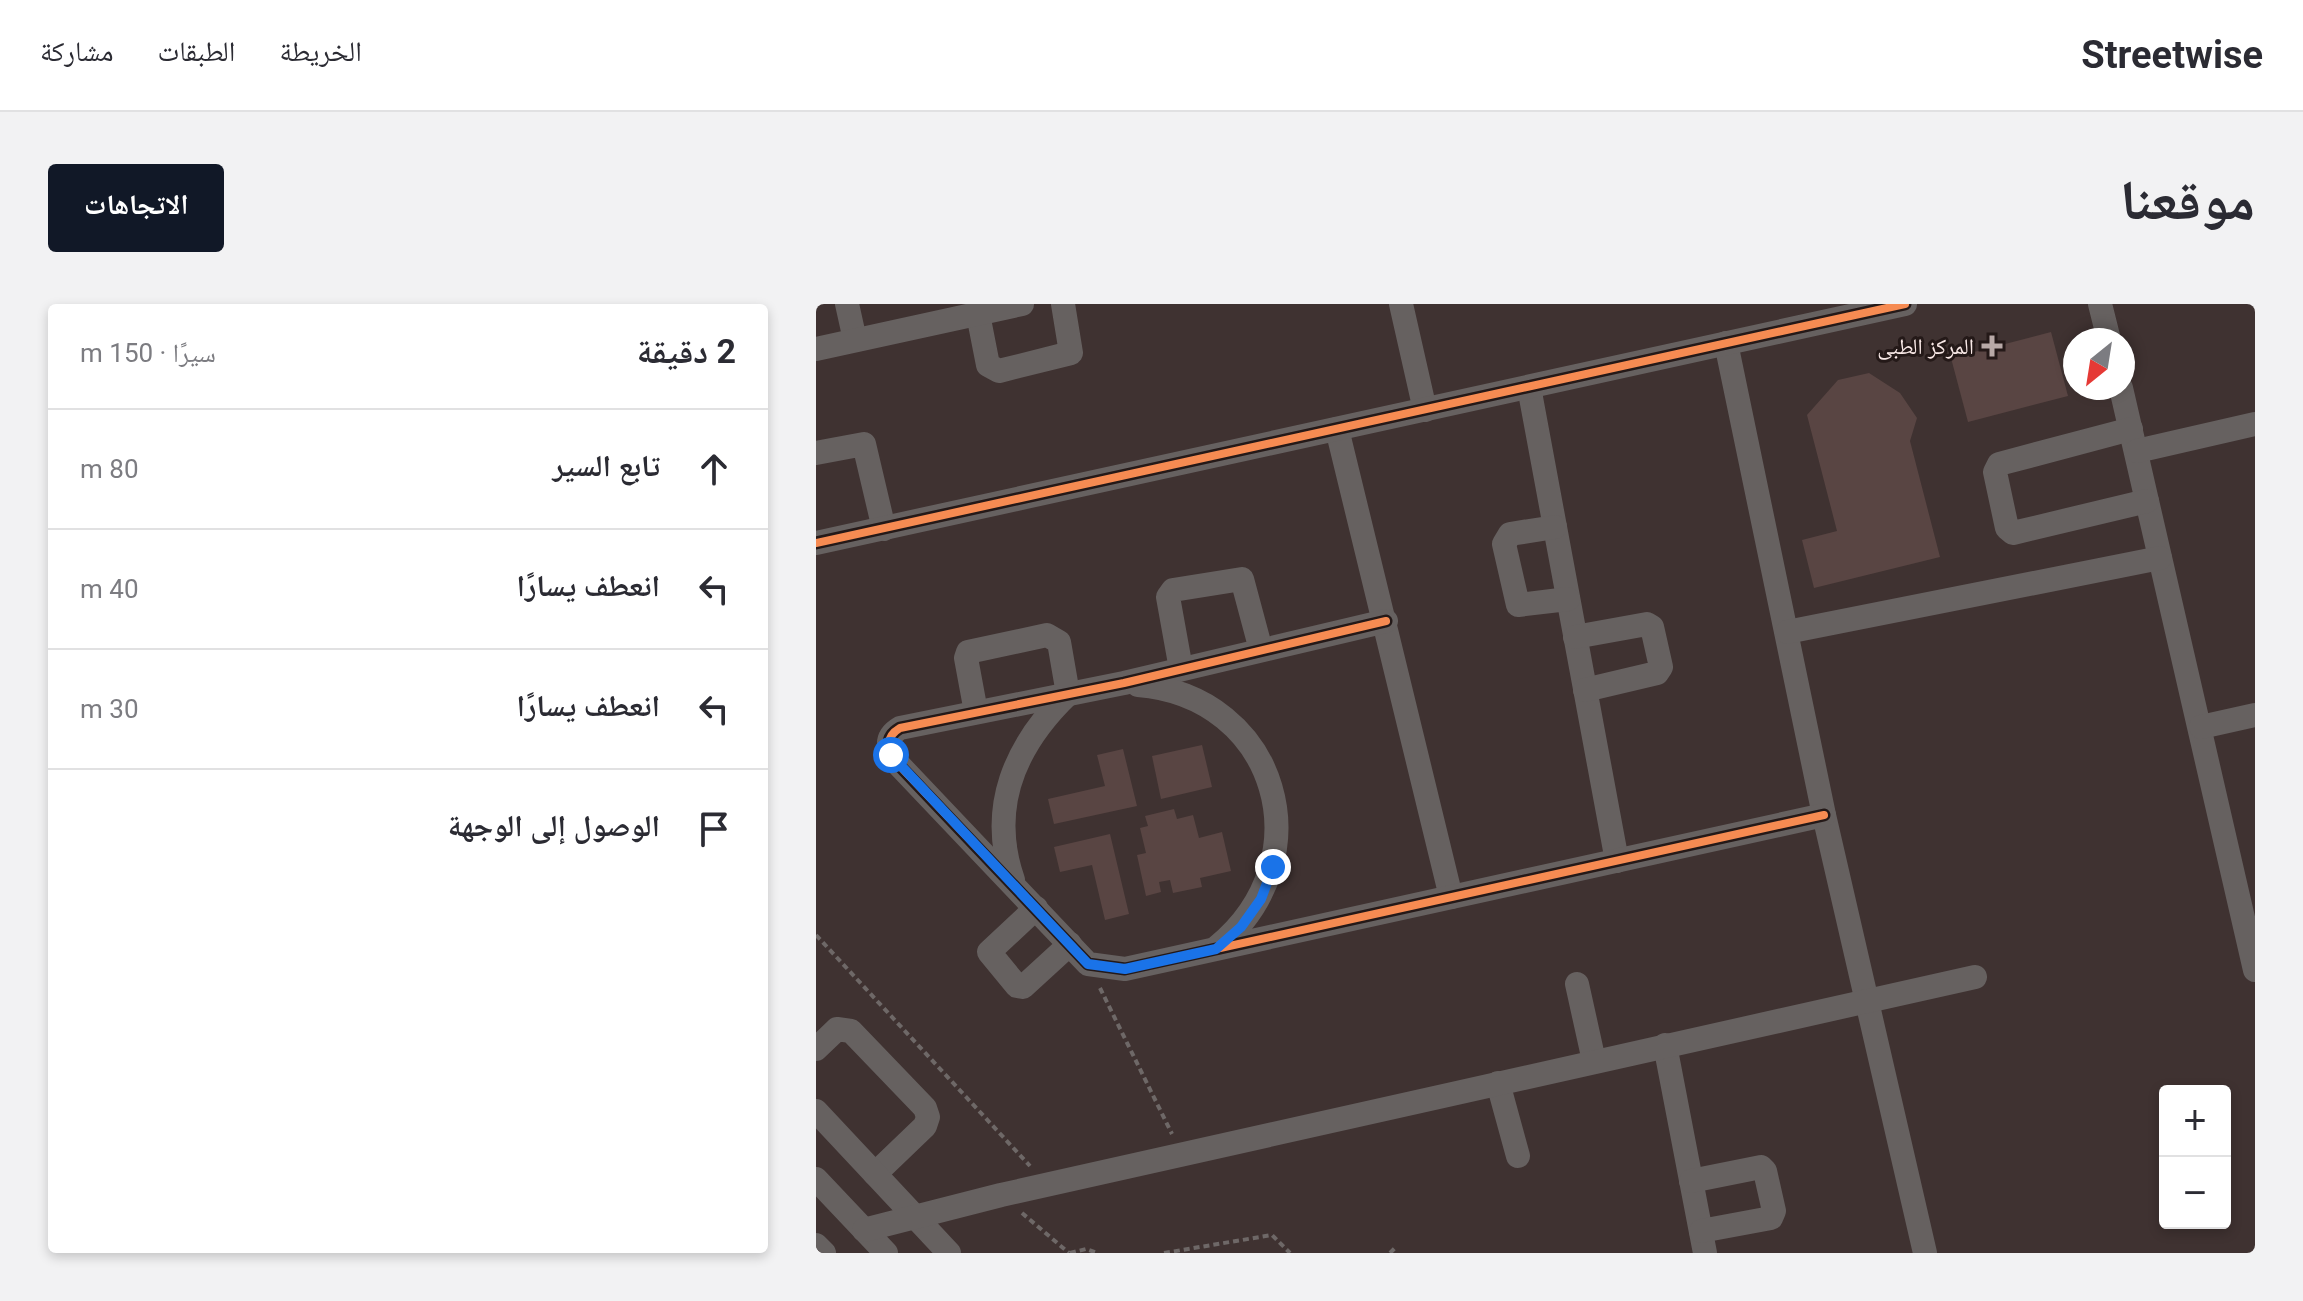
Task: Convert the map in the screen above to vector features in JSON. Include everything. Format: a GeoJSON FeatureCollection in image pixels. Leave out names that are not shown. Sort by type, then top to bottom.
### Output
{"type":"FeatureCollection","features":[{"type":"Feature","properties":{"kind":"street"},"geometry":{"type":"LineString","coordinates":[[847,304],[855,340]]}},
{"type":"Feature","properties":{"kind":"street"},"geometry":{"type":"LineString","coordinates":[[816,349],[1022,304]]}},
{"type":"Feature","properties":{"kind":"street"},"geometry":{"type":"LineString","coordinates":[[978,314],[988,365],[999,371],[1071,353],[1063,304]]}},
{"type":"Feature","properties":{"kind":"street"},"geometry":{"type":"LineString","coordinates":[[1401,304],[1425,410]]}},
{"type":"Feature","properties":{"kind":"street"},"geometry":{"type":"LineString","coordinates":[[816,542],[1726,343],[1819,313],[1905,304]]}},
{"type":"Feature","properties":{"kind":"street"},"geometry":{"type":"LineString","coordinates":[[2100,304],[2106,328]]}},
{"type":"Feature","properties":{"kind":"street"},"geometry":{"type":"LineString","coordinates":[[1726,343],[1824,815],[1869,999],[1925,1253]]}},
{"type":"Feature","properties":{"kind":"street"},"geometry":{"type":"LineString","coordinates":[[1529,387],[1617,861]]}},
{"type":"Feature","properties":{"kind":"street"},"geometry":{"type":"LineString","coordinates":[[2124,400],[2249,915],[2255,970]]}},
{"type":"Feature","properties":{"kind":"street"},"geometry":{"type":"LineString","coordinates":[[2147,501],[2013,533],[2007,528],[1995,472],[1999,464],[2134,440],[2255,424]]}},
{"type":"Feature","properties":{"kind":"street"},"geometry":{"type":"LineString","coordinates":[[1337,429],[1451,897]]}},
{"type":"Feature","properties":{"kind":"street"},"geometry":{"type":"LineString","coordinates":[[816,453],[864,444],[884,529]]}},
{"type":"Feature","properties":{"kind":"street"},"geometry":{"type":"LineString","coordinates":[[1555,527],[1510,534],[1504,544],[1518,605],[1568,599]]}},
{"type":"Feature","properties":{"kind":"street"},"geometry":{"type":"LineString","coordinates":[[1787,632],[2160,558]]}},
{"type":"Feature","properties":{"kind":"street"},"geometry":{"type":"LineString","coordinates":[[1181,669],[1168,597],[1173,590],[1242,579],[1261,650]]}},
{"type":"Feature","properties":{"kind":"street"},"geometry":{"type":"LineString","coordinates":[[1386,621],[1124,683],[900,728],[890,737],[889,749],[898,764],[1088,964],[1125,969],[1824,815]]}},
{"type":"Feature","properties":{"kind":"street"},"geometry":{"type":"LineString","coordinates":[[1575,637],[1647,624],[1652,627],[1661,667],[1657,673],[1585,690]]}},
{"type":"Feature","properties":{"kind":"street"},"geometry":{"type":"LineString","coordinates":[[976,712],[966,658],[968,652],[1047,635],[1059,642],[1068,694]]}},
{"type":"Feature","properties":{"kind":"street"},"geometry":{"type":"LineString","coordinates":[[1124,683],[1158,686],[1191,696],[1220,714],[1237,730],[1263,767],[1276,811],[1278,833],[1273,867],[1261,899],[1248,918],[1216,949]]}},
{"type":"Feature","properties":{"kind":"street"},"geometry":{"type":"LineString","coordinates":[[1015,886],[1003,854],[1002,818],[1008,782],[1022,749],[1042,719],[1068,694]]}},
{"type":"Feature","properties":{"kind":"street"},"geometry":{"type":"LineString","coordinates":[[2201,727],[2255,715]]}},
{"type":"Feature","properties":{"kind":"street"},"geometry":{"type":"LineString","coordinates":[[1036,908],[989,952],[1017,986],[1023,987],[1070,944]]}},
{"type":"Feature","properties":{"kind":"street"},"geometry":{"type":"LineString","coordinates":[[864,1230],[1001,1195],[1975,977]]}},
{"type":"Feature","properties":{"kind":"street"},"geometry":{"type":"LineString","coordinates":[[1577,984],[1594,1061]]}},
{"type":"Feature","properties":{"kind":"street"},"geometry":{"type":"LineString","coordinates":[[816,1049],[837,1029],[851,1031],[925,1108],[928,1117],[925,1126],[875,1174]]}},
{"type":"Feature","properties":{"kind":"street"},"geometry":{"type":"LineString","coordinates":[[1665,1045],[1691,1181],[1703,1242],[1771,1218],[1774,1211],[1765,1171],[1761,1167],[1691,1181]]}},
{"type":"Feature","properties":{"kind":"street"},"geometry":{"type":"LineString","coordinates":[[1498,1083],[1518,1156]]}},
{"type":"Feature","properties":{"kind":"street"},"geometry":{"type":"LineString","coordinates":[[816,1111],[949,1253]]}},
{"type":"Feature","properties":{"kind":"street"},"geometry":{"type":"LineString","coordinates":[[816,1179],[886,1253]]}},
{"type":"Feature","properties":{"kind":"street"},"geometry":{"type":"LineString","coordinates":[[816,1245],[824,1253]]}},
{"type":"Feature","properties":{"kind":"path"},"geometry":{"type":"LineString","coordinates":[[816,935],[1048,1185]]}},
{"type":"Feature","properties":{"kind":"path"},"geometry":{"type":"LineString","coordinates":[[1088,964],[1181,1155]]}},
{"type":"Feature","properties":{"kind":"path"},"geometry":{"type":"LineString","coordinates":[[1001,1195],[1069,1253],[1086,1249],[1097,1253]]}},
{"type":"Feature","properties":{"kind":"path"},"geometry":{"type":"LineString","coordinates":[[1164,1253],[1272,1235],[1290,1253]]}},
{"type":"Feature","properties":{"kind":"path"},"geometry":{"type":"LineString","coordinates":[[1390,1253],[1395,1248]]}},
{"type":"Feature","properties":{"kind":"building"},"geometry":{"type":"Polygon","coordinates":[[[2051,332],[2063,377],[2063,397],[1968,422],[1951,358],[2051,332]]]}},
{"type":"Feature","properties":{"kind":"building"},"geometry":{"type":"Polygon","coordinates":[[[1869,373],[1900,393],[1917,418],[1910,441],[1940,557],[1814,588],[1802,540],[1837,531],[1807,415],[1838,380],[1869,373]]]}},
{"type":"Feature","properties":{"kind":"building"},"geometry":{"type":"Polygon","coordinates":[[[1202,745],[1212,787],[1161,799],[1152,756],[1202,745]]]}},
{"type":"Feature","properties":{"kind":"building"},"geometry":{"type":"Polygon","coordinates":[[[1123,749],[1137,806],[1054,824],[1048,799],[1105,786],[1097,755],[1123,749]]]}},
{"type":"Feature","properties":{"kind":"building"},"geometry":{"type":"Polygon","coordinates":[[[1174,809],[1177,819],[1193,815],[1199,838],[1222,832],[1231,871],[1200,878],[1202,887],[1173,893],[1170,880],[1159,882],[1161,892],[1146,896],[1137,855],[1146,853],[1140,828],[1148,826],[1145,816],[1174,809]]]}},
{"type":"Feature","properties":{"kind":"building"},"geometry":{"type":"Polygon","coordinates":[[[1110,834],[1129,914],[1105,920],[1092,865],[1060,872],[1054,847],[1110,834]]]}},
{"type":"Feature","properties":{"kind":"cycle path"},"geometry":{"type":"LineString","coordinates":[[816,543],[1905,304]]}},
{"type":"Feature","properties":{"kind":"cycle path"},"geometry":{"type":"LineString","coordinates":[[1386,621],[1124,683],[900,728],[891,736],[890,750],[898,764],[1088,964],[1125,969],[1824,815]]}},
{"type":"Feature","properties":{"kind":"place","name":"المركز الطبى"},"geometry":{"type":"Point","coordinates":[1992,346]}},
{"type":"Feature","properties":{"kind":"route"},"geometry":{"type":"LineString","coordinates":[[891,755],[1088,964],[1125,969],[1216,949],[1241,927],[1261,899],[1273,867]]}}]}
